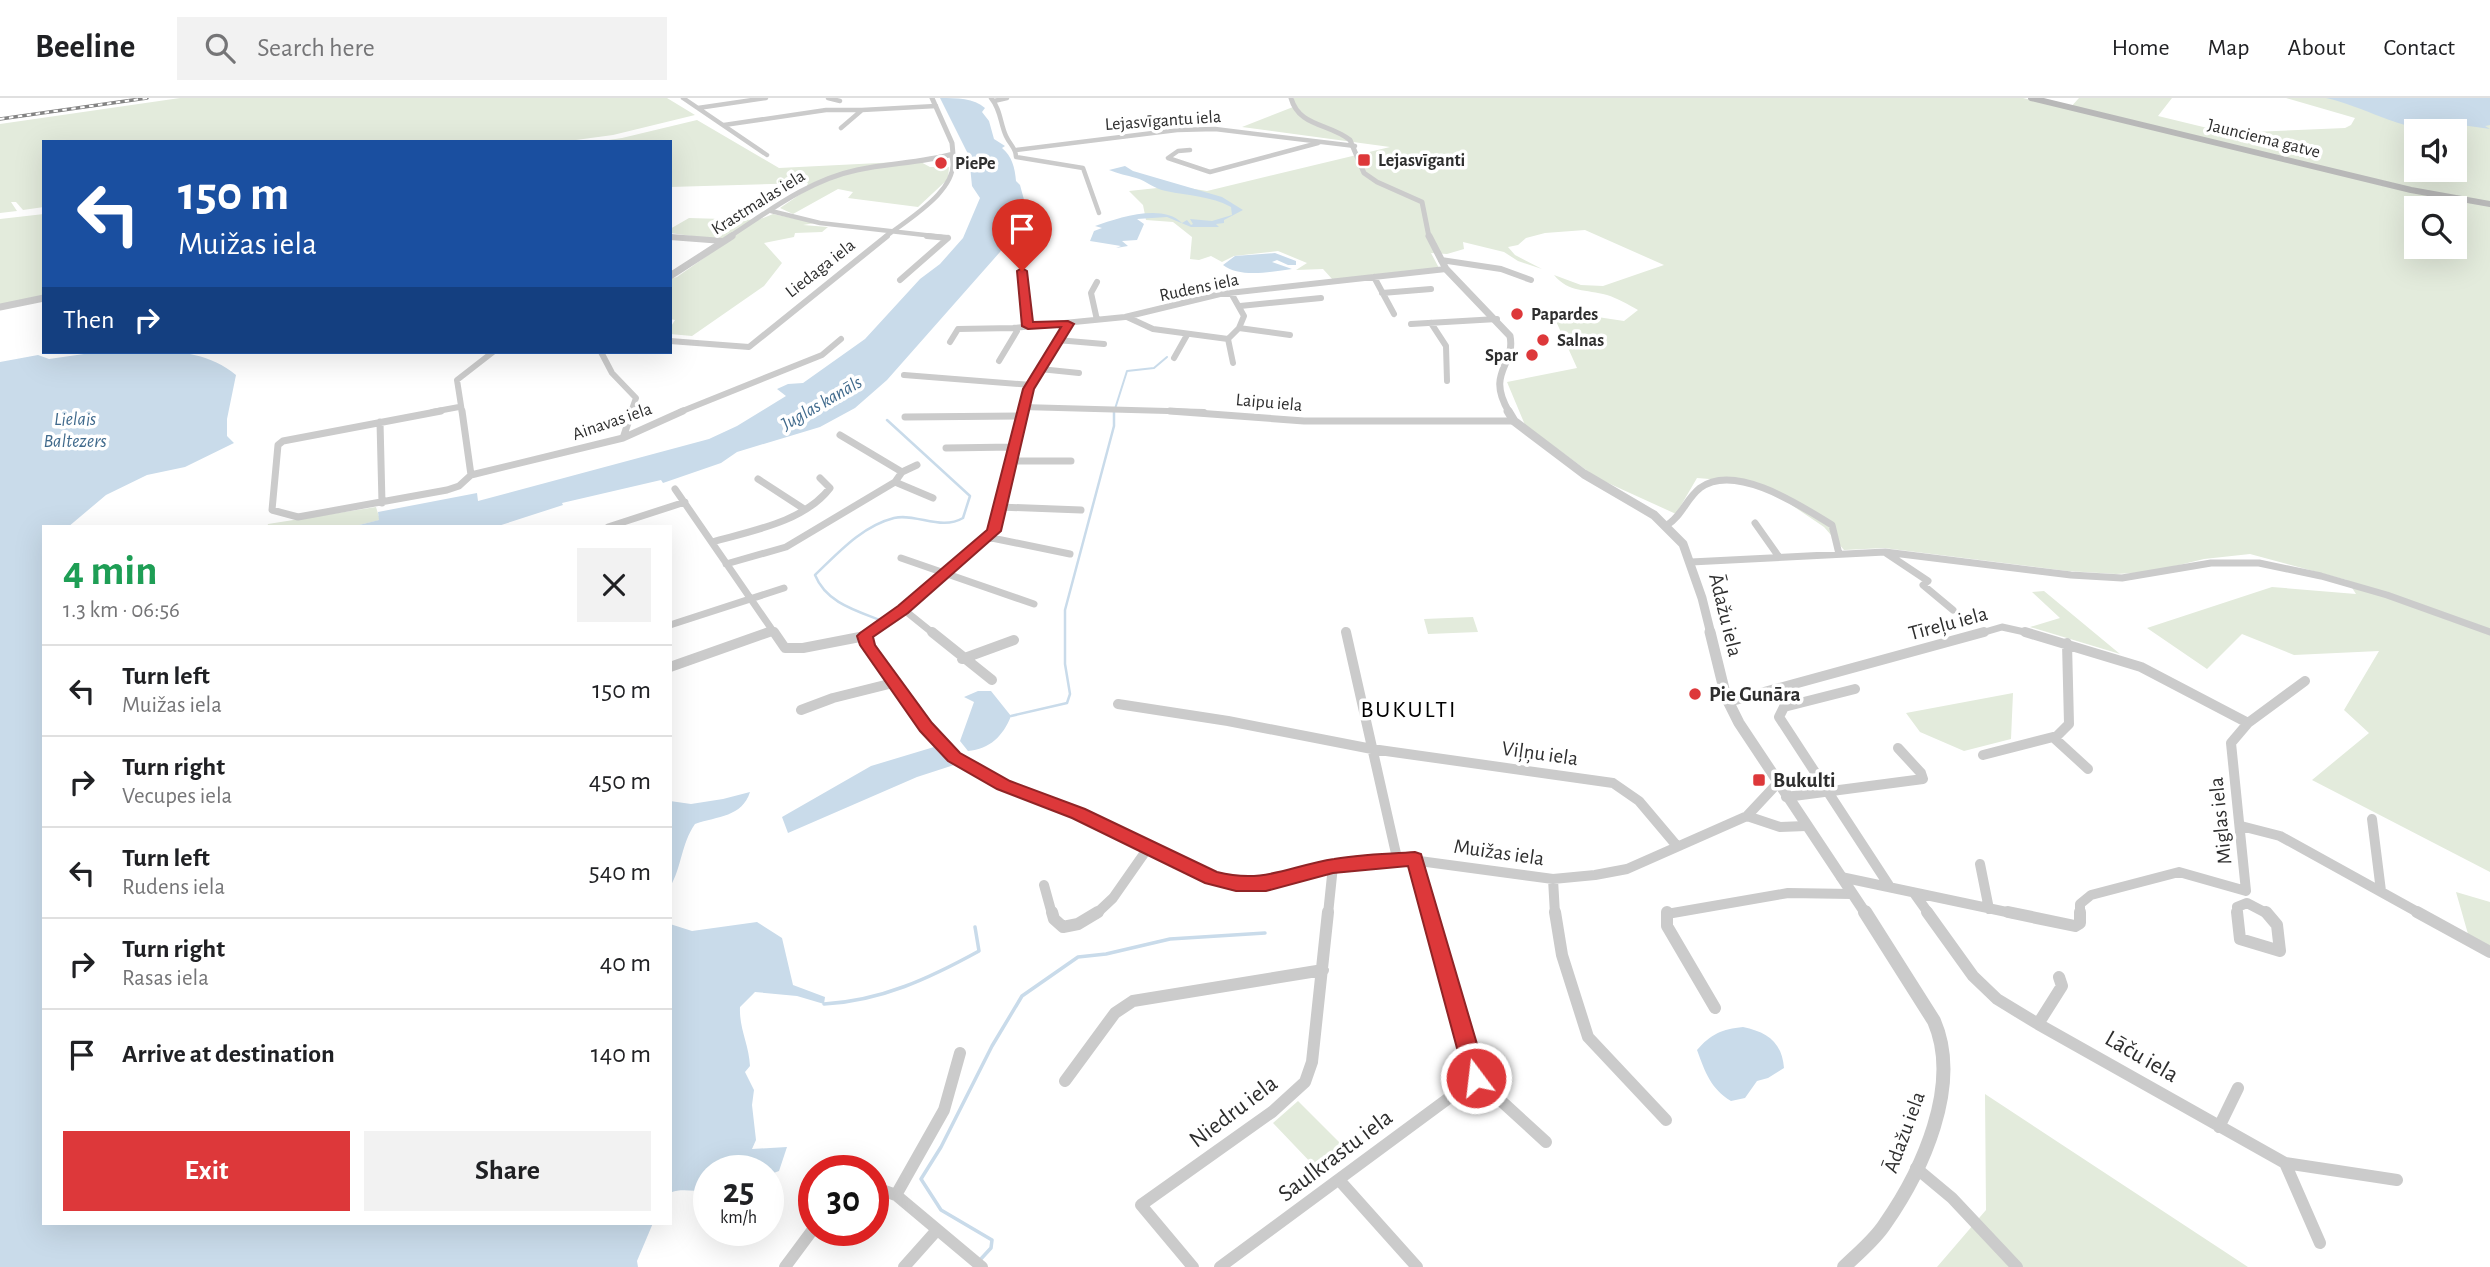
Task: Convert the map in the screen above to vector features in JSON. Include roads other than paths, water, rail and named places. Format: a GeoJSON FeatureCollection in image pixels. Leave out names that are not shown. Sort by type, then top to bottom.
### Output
{"type":"FeatureCollection","features":[{"type":"Feature","properties":{"kind":"main road","name":"Jaunciema gatve"},"geometry":{"type":"LineString","coordinates":[[2031,98],[2411,190],[2490,204]]}},
{"type":"Feature","properties":{"kind":"street"},"geometry":{"type":"LineString","coordinates":[[683,98],[766,155]]}},
{"type":"Feature","properties":{"kind":"street"},"geometry":{"type":"LineString","coordinates":[[698,108],[766,98]]}},
{"type":"Feature","properties":{"kind":"street"},"geometry":{"type":"LineString","coordinates":[[828,98],[840,101]]}},
{"type":"Feature","properties":{"kind":"street"},"geometry":{"type":"LineString","coordinates":[[932,98],[954,148],[951,155]]}},
{"type":"Feature","properties":{"kind":"street"},"geometry":{"type":"LineString","coordinates":[[993,99],[1007,98]]}},
{"type":"Feature","properties":{"kind":"street"},"geometry":{"type":"LineString","coordinates":[[1291,98],[1293,109],[1301,117],[1345,136],[1354,144]]}},
{"type":"Feature","properties":{"kind":"street"},"geometry":{"type":"LineString","coordinates":[[993,99],[999,107],[1007,141],[1016,150],[1016,157],[1022,160],[1069,163],[1083,168],[1098,213]]}},
{"type":"Feature","properties":{"kind":"street"},"geometry":{"type":"LineString","coordinates":[[724,125],[826,110],[936,106]]}},
{"type":"Feature","properties":{"kind":"street"},"geometry":{"type":"LineString","coordinates":[[841,128],[862,110]]}},
{"type":"Feature","properties":{"kind":"street","name":"Lejasvīgantu iela"},"geometry":{"type":"LineString","coordinates":[[1016,150],[1177,130],[1215,129],[1354,144]]}},
{"type":"Feature","properties":{"kind":"street"},"geometry":{"type":"LineString","coordinates":[[1190,150],[1178,151],[1168,158],[1209,172],[1323,142]]}},
{"type":"Feature","properties":{"kind":"street","name":"Ādažu iela"},"geometry":{"type":"LineString","coordinates":[[1354,144],[1359,166],[1364,174],[1422,202],[1430,240],[1446,269],[1510,336],[1512,346],[1501,369],[1499,385],[1502,401],[1514,421],[1584,474],[1654,514],[1682,544],[1691,562],[1728,702],[1777,783],[1935,1024],[1943,1050],[1943,1080],[1936,1111],[1916,1168],[1883,1228],[1844,1267]]}},
{"type":"Feature","properties":{"kind":"street","name":"Krastmalas iela"},"geometry":{"type":"LineString","coordinates":[[672,275],[816,183],[849,172],[951,155]]}},
{"type":"Feature","properties":{"kind":"street","name":"Liedaga iela"},"geometry":{"type":"LineString","coordinates":[[672,341],[733,348],[748,346],[951,180],[954,168],[951,155]]}},
{"type":"Feature","properties":{"kind":"street"},"geometry":{"type":"LineString","coordinates":[[771,211],[820,223],[948,238],[900,280]]}},
{"type":"Feature","properties":{"kind":"street"},"geometry":{"type":"LineString","coordinates":[[672,237],[723,241]]}},
{"type":"Feature","properties":{"kind":"street"},"geometry":{"type":"LineString","coordinates":[[1440,258],[1501,269],[1531,280]]}},
{"type":"Feature","properties":{"kind":"street","name":"Rudens iela"},"geometry":{"type":"LineString","coordinates":[[950,342],[958,329],[1014,328],[1125,317],[1195,298],[1446,269]]}},
{"type":"Feature","properties":{"kind":"street"},"geometry":{"type":"LineString","coordinates":[[1022,271],[1028,326]]}},
{"type":"Feature","properties":{"kind":"street"},"geometry":{"type":"LineString","coordinates":[[1374,277],[1394,314]]}},
{"type":"Feature","properties":{"kind":"street"},"geometry":{"type":"LineString","coordinates":[[1097,282],[1091,293],[1097,320]]}},
{"type":"Feature","properties":{"kind":"street"},"geometry":{"type":"LineString","coordinates":[[1382,293],[1431,289]]}},
{"type":"Feature","properties":{"kind":"street"},"geometry":{"type":"LineString","coordinates":[[1228,339],[1239,328],[1244,316],[1231,293]]}},
{"type":"Feature","properties":{"kind":"street"},"geometry":{"type":"LineString","coordinates":[[0,307],[42,298]]}},
{"type":"Feature","properties":{"kind":"street"},"geometry":{"type":"LineString","coordinates":[[1240,306],[1321,298]]}},
{"type":"Feature","properties":{"kind":"street"},"geometry":{"type":"LineString","coordinates":[[1125,317],[1153,329],[1228,339]]}},
{"type":"Feature","properties":{"kind":"street"},"geometry":{"type":"LineString","coordinates":[[1412,324],[1497,320]]}},
{"type":"Feature","properties":{"kind":"street"},"geometry":{"type":"LineString","coordinates":[[1431,323],[1446,346],[1447,381]]}},
{"type":"Feature","properties":{"kind":"street"},"geometry":{"type":"LineString","coordinates":[[676,489],[785,648],[803,648],[865,636],[903,610],[994,531],[1022,407],[1031,385],[1068,324]]}},
{"type":"Feature","properties":{"kind":"street"},"geometry":{"type":"LineString","coordinates":[[999,361],[1017,331],[1014,328]]}},
{"type":"Feature","properties":{"kind":"street"},"geometry":{"type":"LineString","coordinates":[[1239,328],[1290,335]]}},
{"type":"Feature","properties":{"kind":"street"},"geometry":{"type":"LineString","coordinates":[[1174,358],[1187,335]]}},
{"type":"Feature","properties":{"kind":"street","name":"Ainavas iela"},"geometry":{"type":"LineString","coordinates":[[380,422],[283,441],[278,445],[272,510],[298,517],[447,490],[459,485],[471,475],[623,438],[744,384],[822,355],[841,339]]}},
{"type":"Feature","properties":{"kind":"street"},"geometry":{"type":"LineString","coordinates":[[1228,339],[1233,363]]}},
{"type":"Feature","properties":{"kind":"street"},"geometry":{"type":"LineString","coordinates":[[1057,340],[1104,344]]}},
{"type":"Feature","properties":{"kind":"street"},"geometry":{"type":"LineString","coordinates":[[471,475],[457,380],[490,354]]}},
{"type":"Feature","properties":{"kind":"street"},"geometry":{"type":"LineString","coordinates":[[602,354],[612,373],[636,398],[623,438]]}},
{"type":"Feature","properties":{"kind":"street"},"geometry":{"type":"LineString","coordinates":[[1040,369],[1079,373]]}},
{"type":"Feature","properties":{"kind":"street"},"geometry":{"type":"LineString","coordinates":[[905,375],[1031,385]]}},
{"type":"Feature","properties":{"kind":"street"},"geometry":{"type":"LineString","coordinates":[[382,503],[380,422],[459,407]]}},
{"type":"Feature","properties":{"kind":"street","name":"Laipu iela"},"geometry":{"type":"LineString","coordinates":[[1022,407],[1189,411],[1304,421],[1514,421]]}},
{"type":"Feature","properties":{"kind":"street"},"geometry":{"type":"LineString","coordinates":[[905,417],[1020,416]]}},
{"type":"Feature","properties":{"kind":"street"},"geometry":{"type":"LineString","coordinates":[[840,435],[901,472]]}},
{"type":"Feature","properties":{"kind":"street"},"geometry":{"type":"LineString","coordinates":[[946,448],[1013,447]]}},
{"type":"Feature","properties":{"kind":"street"},"geometry":{"type":"LineString","coordinates":[[1010,461],[1071,461]]}},
{"type":"Feature","properties":{"kind":"street"},"geometry":{"type":"LineString","coordinates":[[726,565],[786,547],[895,482],[901,472],[917,466]]}},
{"type":"Feature","properties":{"kind":"street"},"geometry":{"type":"LineString","coordinates":[[712,542],[774,525],[804,509],[827,494],[830,488],[820,478]]}},
{"type":"Feature","properties":{"kind":"street"},"geometry":{"type":"LineString","coordinates":[[758,479],[804,509]]}},
{"type":"Feature","properties":{"kind":"street"},"geometry":{"type":"LineString","coordinates":[[895,482],[933,498]]}},
{"type":"Feature","properties":{"kind":"street"},"geometry":{"type":"LineString","coordinates":[[1667,525],[1676,521],[1704,485],[1719,482],[1752,483],[1832,525],[1839,554]]}},
{"type":"Feature","properties":{"kind":"street"},"geometry":{"type":"LineString","coordinates":[[614,525],[685,502]]}},
{"type":"Feature","properties":{"kind":"street"},"geometry":{"type":"LineString","coordinates":[[999,507],[1081,510]]}},
{"type":"Feature","properties":{"kind":"street"},"geometry":{"type":"LineString","coordinates":[[1755,523],[1779,557]]}},
{"type":"Feature","properties":{"kind":"street"},"geometry":{"type":"LineString","coordinates":[[987,537],[1070,554]]}},
{"type":"Feature","properties":{"kind":"street"},"geometry":{"type":"LineString","coordinates":[[1691,562],[1885,552],[2103,578],[2152,575],[2197,565],[2259,563],[2321,576],[2387,595],[2490,632]]}},
{"type":"Feature","properties":{"kind":"street"},"geometry":{"type":"LineString","coordinates":[[1885,552],[1928,581],[1923,586],[1953,610]]}},
{"type":"Feature","properties":{"kind":"street"},"geometry":{"type":"LineString","coordinates":[[901,558],[1034,604]]}},
{"type":"Feature","properties":{"kind":"street"},"geometry":{"type":"LineString","coordinates":[[672,624],[784,589]]}},
{"type":"Feature","properties":{"kind":"street"},"geometry":{"type":"LineString","coordinates":[[903,610],[992,680]]}},
{"type":"Feature","properties":{"kind":"street","name":"Tīreļu iela"},"geometry":{"type":"LineString","coordinates":[[1728,702],[2002,627],[2019,629],[2141,667],[2248,723]]}},
{"type":"Feature","properties":{"kind":"street"},"geometry":{"type":"LineString","coordinates":[[672,666],[772,631]]}},
{"type":"Feature","properties":{"kind":"street"},"geometry":{"type":"LineString","coordinates":[[1346,631],[1397,858]]}},
{"type":"Feature","properties":{"kind":"street","name":"Muižas iela"},"geometry":{"type":"LineString","coordinates":[[865,636],[893,683],[926,727],[954,757],[1004,785],[1079,814],[1212,878],[1236,884],[1266,884],[1333,866],[1397,858],[1553,879],[1627,869],[1747,817],[1777,783]]}},
{"type":"Feature","properties":{"kind":"street"},"geometry":{"type":"LineString","coordinates":[[962,659],[990,646],[1014,640]]}},
{"type":"Feature","properties":{"kind":"street"},"geometry":{"type":"LineString","coordinates":[[1983,755],[2053,737],[2069,724],[2067,643]]}},
{"type":"Feature","properties":{"kind":"street","name":"Miglas iela"},"geometry":{"type":"LineString","coordinates":[[1989,909],[2075,926],[2080,923],[2080,904],[2091,895],[2179,872],[2247,897],[2231,743],[2248,723],[2305,681]]}},
{"type":"Feature","properties":{"kind":"street"},"geometry":{"type":"LineString","coordinates":[[801,710],[833,698],[893,683]]}},
{"type":"Feature","properties":{"kind":"street"},"geometry":{"type":"LineString","coordinates":[[1855,689],[1784,707],[1779,712],[1779,717],[1891,887]]}},
{"type":"Feature","properties":{"kind":"street","name":"Viļņu iela"},"geometry":{"type":"LineString","coordinates":[[1118,704],[1228,721],[1372,749],[1613,783],[1639,802],[1677,846]]}},
{"type":"Feature","properties":{"kind":"street"},"geometry":{"type":"LineString","coordinates":[[2053,737],[2088,769]]}},
{"type":"Feature","properties":{"kind":"street"},"geometry":{"type":"LineString","coordinates":[[1786,797],[1923,779],[1898,748]]}},
{"type":"Feature","properties":{"kind":"street"},"geometry":{"type":"LineString","coordinates":[[1747,817],[1780,827],[1807,826]]}},
{"type":"Feature","properties":{"kind":"street"},"geometry":{"type":"LineString","coordinates":[[2372,819],[2381,891]]}},
{"type":"Feature","properties":{"kind":"street"},"geometry":{"type":"LineString","coordinates":[[2241,827],[2280,836],[2490,952]]}},
{"type":"Feature","properties":{"kind":"street"},"geometry":{"type":"LineString","coordinates":[[1044,885],[1054,919],[1063,927],[1078,926],[1108,904],[1148,848]]}},
{"type":"Feature","properties":{"kind":"street"},"geometry":{"type":"LineString","coordinates":[[1415,859],[1476,1078],[1546,1142]]}},
{"type":"Feature","properties":{"kind":"street"},"geometry":{"type":"LineString","coordinates":[[1841,877],[1989,909],[1980,864]]}},
{"type":"Feature","properties":{"kind":"street","name":"Niedru iela"},"geometry":{"type":"LineString","coordinates":[[1193,1267],[1142,1205],[1272,1111],[1305,1082],[1312,1062],[1333,866]]}},
{"type":"Feature","properties":{"kind":"street"},"geometry":{"type":"LineString","coordinates":[[1553,879],[1555,920],[1560,943],[1574,999],[1588,1037],[1665,1120]]}},
{"type":"Feature","properties":{"kind":"street"},"geometry":{"type":"LineString","coordinates":[[1715,1008],[1667,926],[1667,912],[1788,893],[1852,894]]}},
{"type":"Feature","properties":{"kind":"street","name":"Lāču iela"},"geometry":{"type":"LineString","coordinates":[[1914,893],[1973,976],[1997,999],[2038,1024],[2285,1163],[2397,1180]]}},
{"type":"Feature","properties":{"kind":"street"},"geometry":{"type":"LineString","coordinates":[[2247,897],[2273,915],[2279,923],[2280,951],[2240,939],[2237,907],[2247,897]]}},
{"type":"Feature","properties":{"kind":"street"},"geometry":{"type":"LineString","coordinates":[[1065,1081],[1115,1013],[1133,1001],[1323,970]]}},
{"type":"Feature","properties":{"kind":"street"},"geometry":{"type":"LineString","coordinates":[[2038,1024],[2062,986],[2059,977]]}},
{"type":"Feature","properties":{"kind":"street"},"geometry":{"type":"LineString","coordinates":[[896,1195],[938,1125],[954,1086],[960,1053]]}},
{"type":"Feature","properties":{"kind":"street","name":"Saulkrastu iela"},"geometry":{"type":"LineString","coordinates":[[1220,1267],[1476,1078]]}},
{"type":"Feature","properties":{"kind":"street"},"geometry":{"type":"LineString","coordinates":[[2219,1127],[2238,1088]]}},
{"type":"Feature","properties":{"kind":"street"},"geometry":{"type":"LineString","coordinates":[[2285,1163],[2320,1243]]}},
{"type":"Feature","properties":{"kind":"street"},"geometry":{"type":"LineString","coordinates":[[1916,1168],[1952,1198],[2017,1267]]}},
{"type":"Feature","properties":{"kind":"street"},"geometry":{"type":"LineString","coordinates":[[1340,1181],[1417,1267]]}},
{"type":"Feature","properties":{"kind":"street"},"geometry":{"type":"LineString","coordinates":[[889,1193],[896,1195],[982,1267]]}},
{"type":"Feature","properties":{"kind":"street"},"geometry":{"type":"LineString","coordinates":[[904,1267],[937,1230]]}},
{"type":"Feature","properties":{"kind":"street"},"geometry":{"type":"LineString","coordinates":[[785,1267],[801,1246]]}},
{"type":"Feature","properties":{"kind":"water","name":"Juglas kanāls"},"geometry":{"type":"Polygon","coordinates":[[[940,98],[970,100],[985,108],[982,112],[989,121],[994,139],[1005,146],[1002,148],[1012,163],[1026,207],[1000,252],[887,380],[855,408],[820,427],[737,452],[721,463],[663,483],[661,480],[562,503],[563,505],[501,525],[359,525],[379,520],[378,512],[477,493],[478,501],[709,439],[737,426],[786,396],[777,389],[788,384],[803,383],[865,339],[920,279],[940,264],[963,238],[980,198],[972,186],[969,156],[940,98]]]}},
{"type":"Feature","properties":{"kind":"water"},"geometry":{"type":"Polygon","coordinates":[[[2326,98],[2490,98],[2490,125],[2485,126],[2490,129],[2467,126],[2467,119],[2404,119],[2404,125],[2326,98]]]}},
{"type":"Feature","properties":{"kind":"water"},"geometry":{"type":"Polygon","coordinates":[[[1125,166],[1133,171],[1222,197],[1243,210],[1224,220],[1224,223],[1216,224],[1219,227],[1191,227],[1167,217],[1137,219],[1144,224],[1137,240],[1122,241],[1128,246],[1116,248],[1121,246],[1090,241],[1094,231],[1102,228],[1095,226],[1140,214],[1163,214],[1182,223],[1187,220],[1191,225],[1193,224],[1190,219],[1212,221],[1232,215],[1231,207],[1223,203],[1162,190],[1140,179],[1109,170],[1125,166]]]}},
{"type":"Feature","properties":{"kind":"water"},"geometry":{"type":"Polygon","coordinates":[[[1275,253],[1296,261],[1296,265],[1277,260],[1272,262],[1292,269],[1256,273],[1238,272],[1223,265],[1235,256],[1275,253]]]}},
{"type":"Feature","properties":{"kind":"water","name":"Lielais Baltezers"},"geometry":{"type":"Polygon","coordinates":[[[84,354],[188,354],[221,365],[236,375],[227,419],[227,436],[234,443],[185,467],[147,475],[106,495],[70,525],[42,525],[42,1225],[652,1225],[637,1261],[638,1267],[0,1267],[0,362],[38,355],[49,359],[84,354]]]}},
{"type":"Feature","properties":{"kind":"water"},"geometry":{"type":"Polygon","coordinates":[[[978,691],[991,691],[1011,716],[995,740],[983,748],[968,751],[960,741],[974,702],[964,697],[978,691]]]}},
{"type":"Feature","properties":{"kind":"water"},"geometry":{"type":"Polygon","coordinates":[[[934,747],[954,765],[917,777],[788,833],[782,817],[871,766],[934,747]]]}},
{"type":"Feature","properties":{"kind":"water"},"geometry":{"type":"Polygon","coordinates":[[[750,792],[735,811],[695,824],[672,883],[672,801],[691,804],[750,792]]]}},
{"type":"Feature","properties":{"kind":"water"},"geometry":{"type":"Polygon","coordinates":[[[757,922],[782,938],[793,985],[825,997],[824,1004],[797,996],[755,992],[740,1007],[750,1066],[745,1072],[754,1090],[752,1105],[756,1140],[752,1149],[787,1147],[784,1156],[693,1155],[693,1190],[672,1193],[672,925],[692,931],[757,922]]]}},
{"type":"Feature","properties":{"kind":"water"},"geometry":{"type":"Polygon","coordinates":[[[1743,1027],[1766,1035],[1772,1040],[1780,1051],[1784,1068],[1757,1081],[1745,1098],[1731,1101],[1706,1073],[1697,1050],[1717,1033],[1743,1027]]]}},
{"type":"Feature","properties":{"kind":"waterway"},"geometry":{"type":"LineString","coordinates":[[1114,412],[1127,371],[1154,368],[1167,357]]}},
{"type":"Feature","properties":{"kind":"waterway"},"geometry":{"type":"LineString","coordinates":[[1011,716],[1067,703],[1070,694],[1065,664],[1065,610],[1114,426],[1114,412]]}},
{"type":"Feature","properties":{"kind":"waterway"},"geometry":{"type":"LineString","coordinates":[[880,620],[834,598],[826,592],[815,575],[851,541],[871,527],[903,517],[955,522],[963,518],[970,496],[887,420]]}},
{"type":"Feature","properties":{"kind":"waterway"},"geometry":{"type":"LineString","coordinates":[[824,1004],[885,993],[961,961],[979,951],[975,927]]}},
{"type":"Feature","properties":{"kind":"waterway"},"geometry":{"type":"LineString","coordinates":[[979,1261],[991,1248],[992,1240],[941,1210],[921,1179],[941,1147],[992,1046],[1022,996],[1078,957],[1106,954],[1170,939],[1265,933]]}},
{"type":"Feature","properties":{"kind":"railway"},"geometry":{"type":"LineString","coordinates":[[0,119],[147,98]]}},
{"type":"Feature","properties":{"kind":"place","name":"Lejasvīganti"},"geometry":{"type":"Point","coordinates":[1364,160]}},
{"type":"Feature","properties":{"kind":"place","name":"PiePe"},"geometry":{"type":"Point","coordinates":[941,163]}},
{"type":"Feature","properties":{"kind":"place","name":"Papardes"},"geometry":{"type":"Point","coordinates":[1517,314]}},
{"type":"Feature","properties":{"kind":"place","name":"Salnas"},"geometry":{"type":"Point","coordinates":[1543,340]}},
{"type":"Feature","properties":{"kind":"place","name":"Spar"},"geometry":{"type":"Point","coordinates":[1532,355]}},
{"type":"Feature","properties":{"kind":"place","name":"Pie Gunāra"},"geometry":{"type":"Point","coordinates":[1695,694]}},
{"type":"Feature","properties":{"kind":"place","name":"Bukulti"},"geometry":{"type":"Point","coordinates":[1759,780]}},
{"type":"Feature","properties":{"kind":"district","name":"BUKULTI"},"geometry":{"type":"Point","coordinates":[1409,709]}}]}
